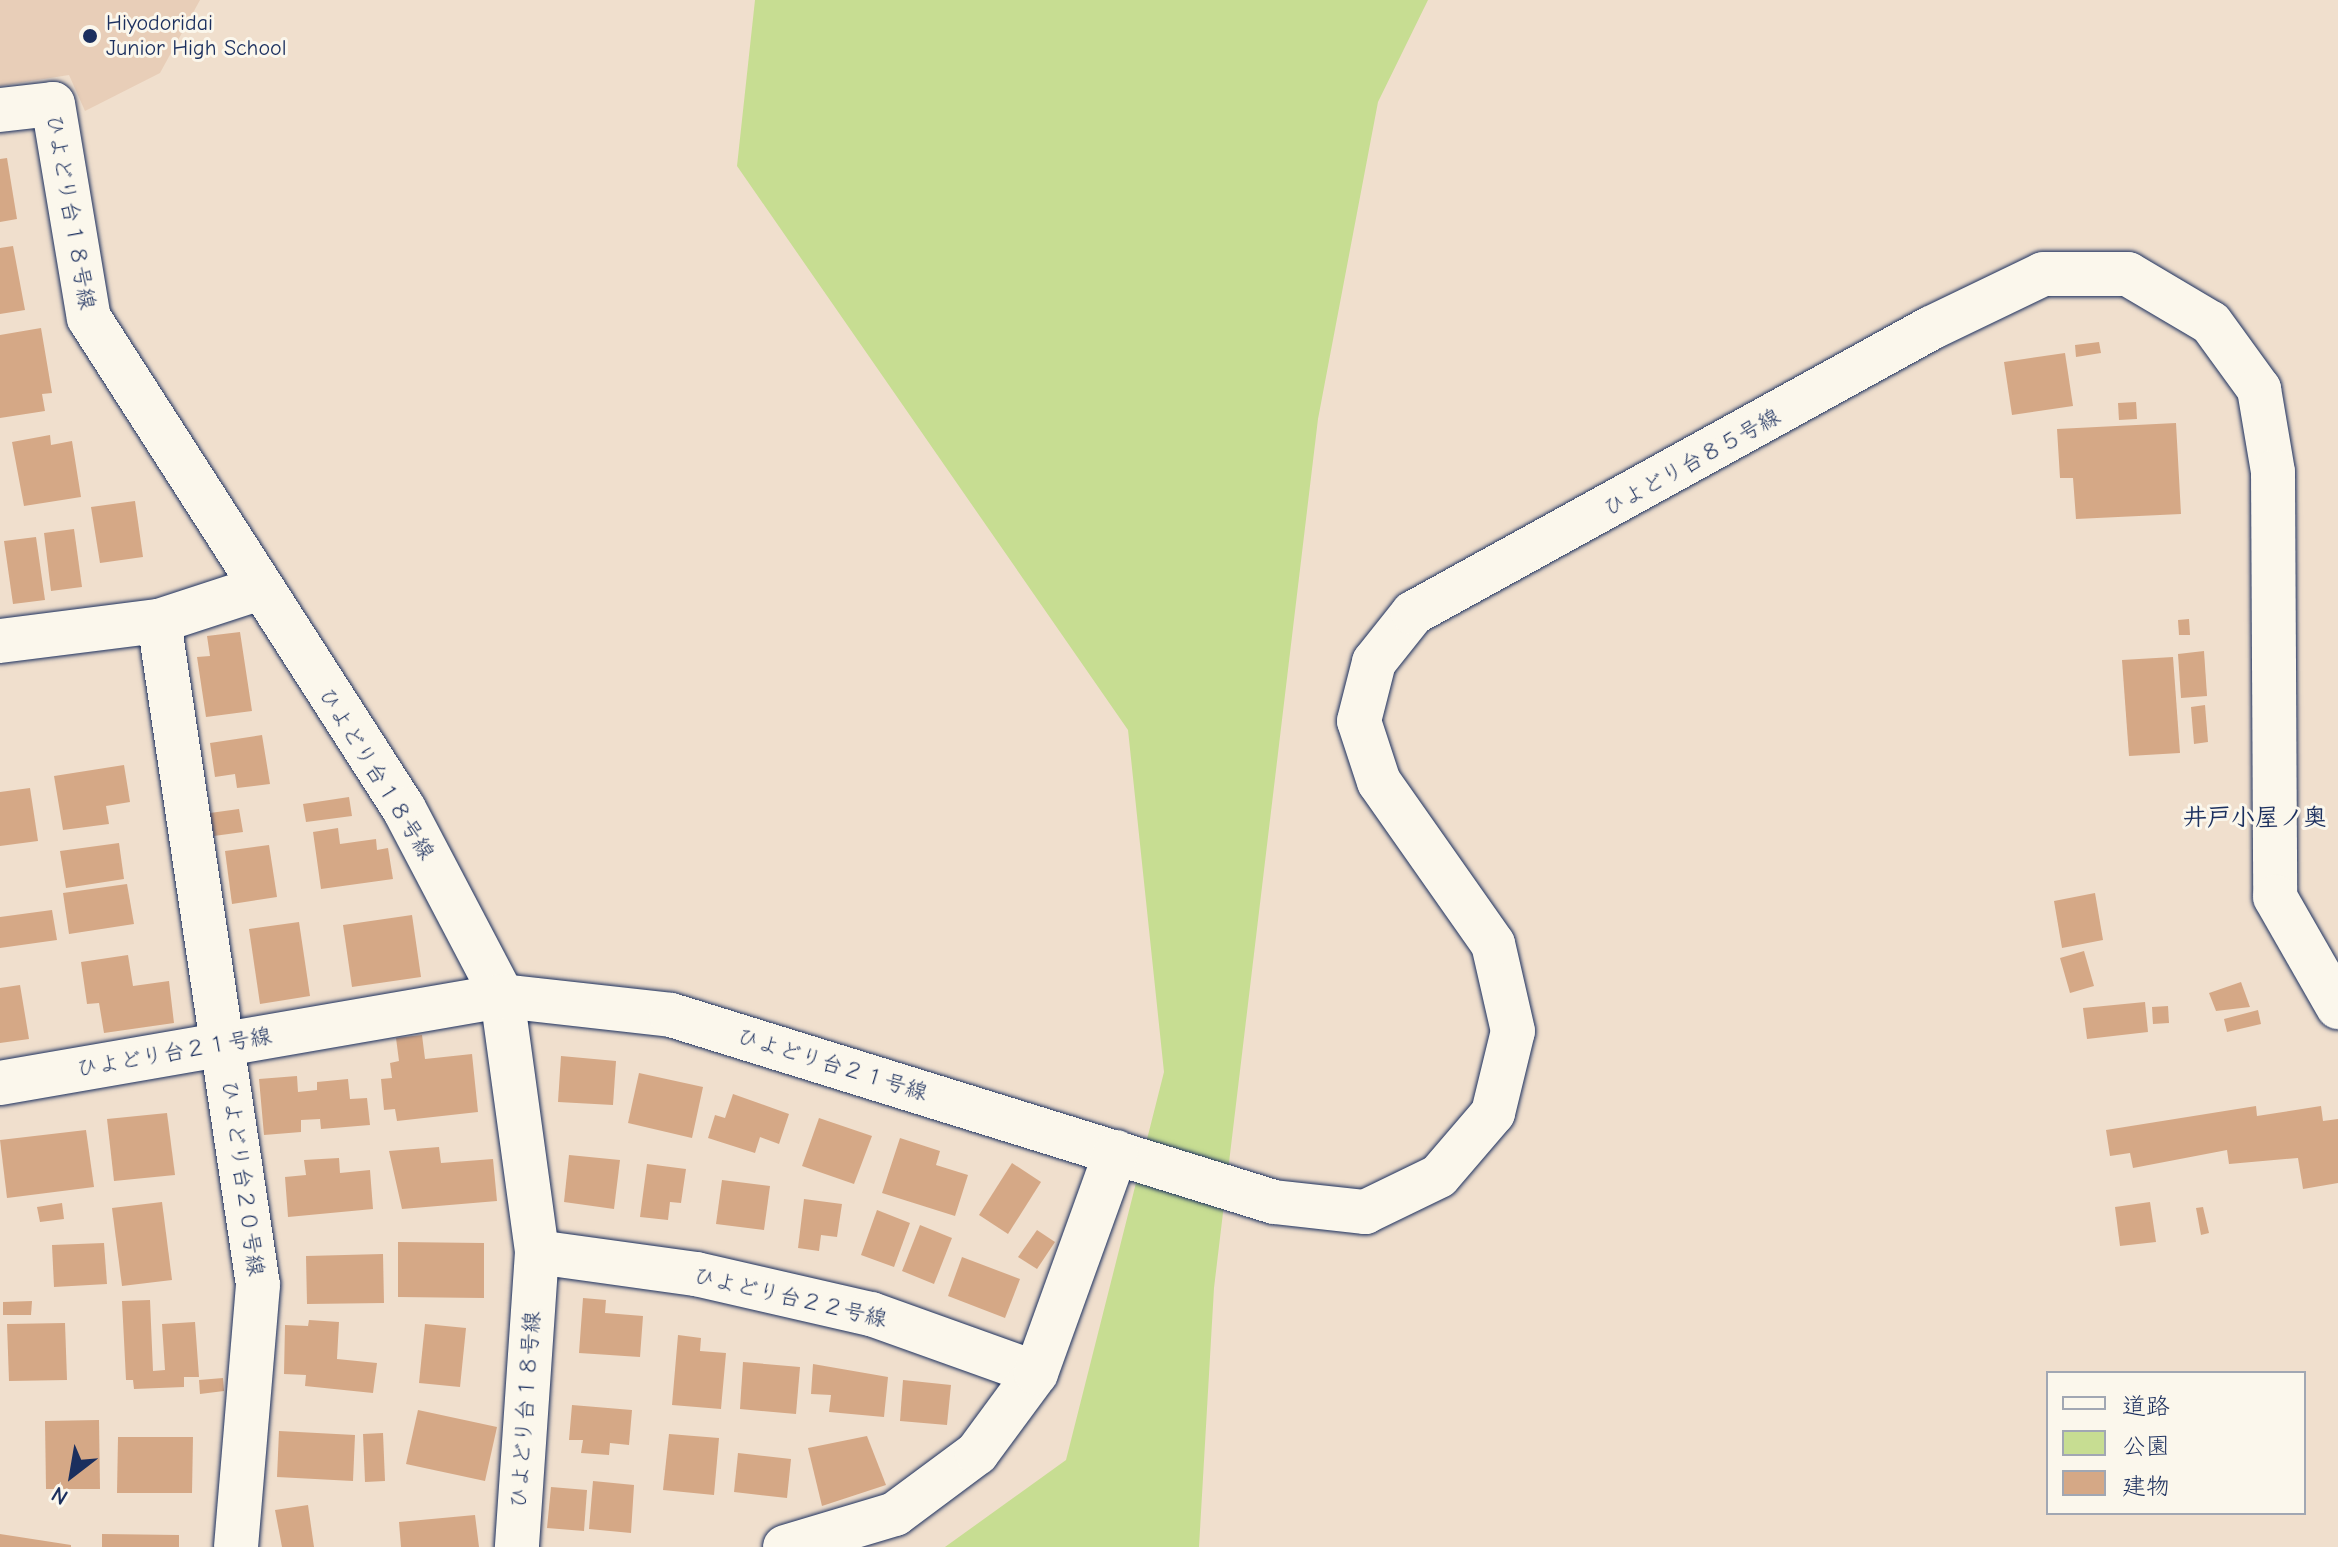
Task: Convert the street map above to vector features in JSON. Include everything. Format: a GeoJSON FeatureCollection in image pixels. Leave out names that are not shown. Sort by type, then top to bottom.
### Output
{"type":"FeatureCollection","features":[{"type":"Feature","properties":{"kind":"street","name":"ひよどり台１８号線"},"geometry":{"type":"LineString","coordinates":[[0,110],[53,104],[89,318],[257,589],[404,809],[502,996],[537,1252],[517,1547]]}},
{"type":"Feature","properties":{"kind":"street","name":"ひよどり台８５号線"},"geometry":{"type":"LineString","coordinates":[[1116,1152],[1274,1202],[1365,1212],[1439,1176],[1493,1113],[1513,1031],[1493,944],[1379,782],[1359,721],[1374,662],[1413,613],[1931,328],[2043,274],[2128,274],[2211,323],[2259,389],[2273,472],[2275,897],[2338,1007]]}},
{"type":"Feature","properties":{"kind":"street"},"geometry":{"type":"LineString","coordinates":[[0,641],[159,621],[257,589]]}},
{"type":"Feature","properties":{"kind":"street","name":"ひよどり台２０号線"},"geometry":{"type":"LineString","coordinates":[[159,621],[258,1285],[236,1547]]}},
{"type":"Feature","properties":{"kind":"street","name":"ひよどり台２１号線"},"geometry":{"type":"LineString","coordinates":[[0,1083],[223,1044],[448,1010],[502,996],[671,1015],[1116,1152]]}},
{"type":"Feature","properties":{"kind":"street"},"geometry":{"type":"LineString","coordinates":[[785,1547],[895,1514],[977,1453],[1036,1373],[1116,1152]]}},
{"type":"Feature","properties":{"kind":"street","name":"ひよどり台２２号線"},"geometry":{"type":"LineString","coordinates":[[537,1252],[696,1274],[871,1314],[1036,1373]]}},
{"type":"Feature","properties":{"kind":"shaded area","name":"Hiyodoridai Junior High School"},"geometry":{"type":"Polygon","coordinates":[[[0,0],[200,0],[160,73],[85,111],[69,75],[0,86],[0,0]]]}},
{"type":"Feature","properties":{"kind":"green space"},"geometry":{"type":"Polygon","coordinates":[[[755,0],[1428,0],[1378,102],[1318,419],[1214,1288],[1199,1547],[945,1547],[1066,1460],[1164,1072],[1128,730],[737,166],[755,0]]]}},
{"type":"Feature","properties":{"kind":"building"},"geometry":{"type":"Polygon","coordinates":[[[7,158],[17,219],[0,222],[0,159],[7,158]]]}},
{"type":"Feature","properties":{"kind":"building"},"geometry":{"type":"Polygon","coordinates":[[[13,246],[25,310],[0,314],[0,248],[13,246]]]}},
{"type":"Feature","properties":{"kind":"building"},"geometry":{"type":"Polygon","coordinates":[[[41,328],[52,393],[42,394],[45,411],[0,418],[0,335],[41,328]]]}},
{"type":"Feature","properties":{"kind":"building"},"geometry":{"type":"Polygon","coordinates":[[[2099,342],[2101,353],[2076,357],[2075,345],[2099,342]]]}},
{"type":"Feature","properties":{"kind":"building"},"geometry":{"type":"Polygon","coordinates":[[[2065,353],[2073,406],[2012,415],[2004,362],[2065,353]]]}},
{"type":"Feature","properties":{"kind":"building"},"geometry":{"type":"Polygon","coordinates":[[[2136,402],[2137,419],[2119,420],[2118,403],[2136,402]]]}},
{"type":"Feature","properties":{"kind":"building"},"geometry":{"type":"Polygon","coordinates":[[[2176,423],[2181,514],[2076,519],[2073,478],[2060,478],[2057,429],[2176,423]]]}},
{"type":"Feature","properties":{"kind":"building"},"geometry":{"type":"Polygon","coordinates":[[[50,435],[51,445],[72,441],[81,497],[24,506],[12,442],[50,435]]]}},
{"type":"Feature","properties":{"kind":"building"},"geometry":{"type":"Polygon","coordinates":[[[135,501],[143,557],[100,563],[91,507],[135,501]]]}},
{"type":"Feature","properties":{"kind":"building"},"geometry":{"type":"Polygon","coordinates":[[[74,529],[82,587],[51,591],[44,533],[74,529]]]}},
{"type":"Feature","properties":{"kind":"building"},"geometry":{"type":"Polygon","coordinates":[[[36,537],[45,600],[13,604],[4,541],[36,537]]]}},
{"type":"Feature","properties":{"kind":"building"},"geometry":{"type":"Polygon","coordinates":[[[2189,619],[2190,635],[2179,635],[2178,620],[2189,619]]]}},
{"type":"Feature","properties":{"kind":"building"},"geometry":{"type":"Polygon","coordinates":[[[240,632],[252,711],[206,717],[197,657],[210,656],[207,636],[240,632]]]}},
{"type":"Feature","properties":{"kind":"building"},"geometry":{"type":"Polygon","coordinates":[[[2204,651],[2207,696],[2181,698],[2178,654],[2204,651]]]}},
{"type":"Feature","properties":{"kind":"building"},"geometry":{"type":"Polygon","coordinates":[[[2173,657],[2180,753],[2129,756],[2122,660],[2173,657]]]}},
{"type":"Feature","properties":{"kind":"building"},"geometry":{"type":"Polygon","coordinates":[[[2205,705],[2208,742],[2194,744],[2191,707],[2205,705]]]}},
{"type":"Feature","properties":{"kind":"building"},"geometry":{"type":"Polygon","coordinates":[[[262,735],[270,784],[237,788],[235,774],[215,777],[210,743],[262,735]]]}},
{"type":"Feature","properties":{"kind":"building"},"geometry":{"type":"Polygon","coordinates":[[[124,765],[130,802],[106,806],[109,824],[63,830],[54,776],[124,765]]]}},
{"type":"Feature","properties":{"kind":"building"},"geometry":{"type":"Polygon","coordinates":[[[30,788],[38,841],[0,846],[0,792],[30,788]]]}},
{"type":"Feature","properties":{"kind":"building"},"geometry":{"type":"Polygon","coordinates":[[[349,797],[352,816],[306,822],[303,804],[349,797]]]}},
{"type":"Feature","properties":{"kind":"building"},"geometry":{"type":"Polygon","coordinates":[[[239,809],[243,832],[214,836],[210,813],[239,809]]]}},
{"type":"Feature","properties":{"kind":"building"},"geometry":{"type":"Polygon","coordinates":[[[338,828],[340,844],[376,839],[377,850],[388,848],[393,879],[321,889],[313,832],[338,828]]]}},
{"type":"Feature","properties":{"kind":"building"},"geometry":{"type":"Polygon","coordinates":[[[119,843],[124,879],[66,888],[60,851],[119,843]]]}},
{"type":"Feature","properties":{"kind":"building"},"geometry":{"type":"Polygon","coordinates":[[[269,845],[277,897],[232,904],[225,851],[269,845]]]}},
{"type":"Feature","properties":{"kind":"building"},"geometry":{"type":"Polygon","coordinates":[[[127,884],[134,924],[69,934],[63,893],[127,884]]]}},
{"type":"Feature","properties":{"kind":"building"},"geometry":{"type":"Polygon","coordinates":[[[2095,893],[2103,940],[2062,948],[2054,901],[2095,893]]]}},
{"type":"Feature","properties":{"kind":"building"},"geometry":{"type":"Polygon","coordinates":[[[52,910],[57,940],[0,948],[0,917],[52,910]]]}},
{"type":"Feature","properties":{"kind":"building"},"geometry":{"type":"Polygon","coordinates":[[[412,915],[421,977],[352,987],[343,925],[412,915]]]}},
{"type":"Feature","properties":{"kind":"building"},"geometry":{"type":"Polygon","coordinates":[[[299,922],[310,996],[260,1004],[249,929],[299,922]]]}},
{"type":"Feature","properties":{"kind":"building"},"geometry":{"type":"Polygon","coordinates":[[[2084,951],[2094,986],[2070,993],[2060,958],[2084,951]]]}},
{"type":"Feature","properties":{"kind":"building"},"geometry":{"type":"Polygon","coordinates":[[[128,955],[133,986],[169,981],[174,1023],[104,1033],[99,1003],[87,1004],[81,962],[128,955]]]}},
{"type":"Feature","properties":{"kind":"building"},"geometry":{"type":"Polygon","coordinates":[[[2241,982],[2250,1007],[2216,1011],[2209,993],[2241,982]]]}},
{"type":"Feature","properties":{"kind":"building"},"geometry":{"type":"Polygon","coordinates":[[[20,985],[29,1039],[0,1043],[0,988],[20,985]]]}},
{"type":"Feature","properties":{"kind":"building"},"geometry":{"type":"Polygon","coordinates":[[[2145,1002],[2148,1032],[2087,1039],[2083,1008],[2145,1002]]]}},
{"type":"Feature","properties":{"kind":"building"},"geometry":{"type":"Polygon","coordinates":[[[2168,1006],[2169,1023],[2153,1024],[2152,1007],[2168,1006]]]}},
{"type":"Feature","properties":{"kind":"building"},"geometry":{"type":"Polygon","coordinates":[[[2258,1010],[2261,1024],[2227,1032],[2224,1019],[2258,1010]]]}},
{"type":"Feature","properties":{"kind":"building"},"geometry":{"type":"Polygon","coordinates":[[[422,1035],[425,1059],[472,1054],[478,1112],[397,1121],[395,1109],[384,1110],[381,1079],[392,1078],[390,1063],[399,1061],[396,1038],[422,1035]]]}},
{"type":"Feature","properties":{"kind":"building"},"geometry":{"type":"Polygon","coordinates":[[[561,1056],[616,1061],[613,1105],[558,1102],[561,1056]]]}},
{"type":"Feature","properties":{"kind":"building"},"geometry":{"type":"Polygon","coordinates":[[[639,1073],[703,1087],[692,1138],[628,1123],[639,1073]]]}},
{"type":"Feature","properties":{"kind":"building"},"geometry":{"type":"Polygon","coordinates":[[[297,1076],[298,1092],[317,1090],[317,1082],[348,1079],[350,1099],[367,1098],[370,1125],[321,1129],[320,1119],[301,1120],[301,1132],[264,1135],[259,1079],[297,1076]]]}},
{"type":"Feature","properties":{"kind":"building"},"geometry":{"type":"Polygon","coordinates":[[[733,1094],[789,1114],[779,1144],[760,1137],[755,1153],[708,1138],[715,1115],[725,1118],[733,1094]]]}},
{"type":"Feature","properties":{"kind":"building"},"geometry":{"type":"Polygon","coordinates":[[[2256,1106],[2257,1116],[2321,1106],[2323,1121],[2338,1119],[2338,1183],[2303,1189],[2298,1158],[2229,1164],[2227,1150],[2133,1168],[2130,1153],[2110,1156],[2106,1130],[2256,1106]]]}},
{"type":"Feature","properties":{"kind":"building"},"geometry":{"type":"Polygon","coordinates":[[[167,1113],[175,1175],[114,1181],[107,1119],[167,1113]]]}},
{"type":"Feature","properties":{"kind":"building"},"geometry":{"type":"Polygon","coordinates":[[[819,1118],[872,1136],[854,1184],[802,1166],[819,1118]]]}},
{"type":"Feature","properties":{"kind":"building"},"geometry":{"type":"Polygon","coordinates":[[[86,1130],[94,1187],[7,1198],[0,1140],[86,1130]]]}},
{"type":"Feature","properties":{"kind":"building"},"geometry":{"type":"Polygon","coordinates":[[[900,1138],[940,1151],[936,1165],[968,1175],[955,1216],[882,1193],[900,1138]]]}},
{"type":"Feature","properties":{"kind":"building"},"geometry":{"type":"Polygon","coordinates":[[[439,1147],[441,1163],[493,1159],[497,1201],[402,1209],[389,1151],[439,1147]]]}},
{"type":"Feature","properties":{"kind":"building"},"geometry":{"type":"Polygon","coordinates":[[[569,1155],[620,1160],[614,1209],[564,1202],[569,1155]]]}},
{"type":"Feature","properties":{"kind":"building"},"geometry":{"type":"Polygon","coordinates":[[[339,1158],[340,1173],[370,1170],[373,1209],[288,1217],[285,1177],[306,1175],[304,1160],[339,1158]]]}},
{"type":"Feature","properties":{"kind":"building"},"geometry":{"type":"Polygon","coordinates":[[[1012,1163],[1041,1182],[1008,1234],[979,1215],[1012,1163]]]}},
{"type":"Feature","properties":{"kind":"building"},"geometry":{"type":"Polygon","coordinates":[[[647,1164],[686,1169],[681,1203],[670,1202],[668,1220],[640,1217],[647,1164]]]}},
{"type":"Feature","properties":{"kind":"building"},"geometry":{"type":"Polygon","coordinates":[[[722,1180],[770,1186],[764,1230],[716,1224],[722,1180]]]}},
{"type":"Feature","properties":{"kind":"building"},"geometry":{"type":"Polygon","coordinates":[[[804,1199],[842,1204],[837,1237],[821,1235],[819,1251],[798,1248],[804,1199]]]}},
{"type":"Feature","properties":{"kind":"building"},"geometry":{"type":"Polygon","coordinates":[[[162,1202],[172,1280],[122,1286],[112,1208],[162,1202]]]}},
{"type":"Feature","properties":{"kind":"building"},"geometry":{"type":"Polygon","coordinates":[[[2150,1202],[2156,1242],[2120,1246],[2115,1207],[2150,1202]]]}},
{"type":"Feature","properties":{"kind":"building"},"geometry":{"type":"Polygon","coordinates":[[[62,1203],[64,1219],[40,1222],[37,1207],[62,1203]]]}},
{"type":"Feature","properties":{"kind":"building"},"geometry":{"type":"Polygon","coordinates":[[[2203,1207],[2209,1233],[2201,1235],[2196,1208],[2203,1207]]]}},
{"type":"Feature","properties":{"kind":"building"},"geometry":{"type":"Polygon","coordinates":[[[877,1210],[910,1223],[894,1267],[861,1255],[877,1210]]]}},
{"type":"Feature","properties":{"kind":"building"},"geometry":{"type":"Polygon","coordinates":[[[920,1225],[952,1238],[934,1284],[902,1271],[920,1225]]]}},
{"type":"Feature","properties":{"kind":"building"},"geometry":{"type":"Polygon","coordinates":[[[1037,1230],[1055,1242],[1037,1269],[1018,1257],[1037,1230]]]}},
{"type":"Feature","properties":{"kind":"building"},"geometry":{"type":"Polygon","coordinates":[[[398,1242],[484,1243],[484,1298],[398,1297],[398,1242]]]}},
{"type":"Feature","properties":{"kind":"building"},"geometry":{"type":"Polygon","coordinates":[[[104,1243],[107,1284],[54,1287],[52,1245],[104,1243]]]}},
{"type":"Feature","properties":{"kind":"building"},"geometry":{"type":"Polygon","coordinates":[[[383,1254],[384,1303],[307,1304],[306,1256],[383,1254]]]}},
{"type":"Feature","properties":{"kind":"building"},"geometry":{"type":"Polygon","coordinates":[[[962,1257],[1020,1279],[1005,1318],[948,1296],[962,1257]]]}},
{"type":"Feature","properties":{"kind":"building"},"geometry":{"type":"Polygon","coordinates":[[[583,1298],[606,1300],[605,1313],[643,1316],[640,1357],[579,1353],[583,1298]]]}},
{"type":"Feature","properties":{"kind":"building"},"geometry":{"type":"Polygon","coordinates":[[[150,1300],[153,1371],[165,1370],[162,1324],[195,1322],[199,1377],[184,1377],[184,1387],[134,1389],[133,1380],[126,1380],[122,1301],[150,1300]]]}},
{"type":"Feature","properties":{"kind":"building"},"geometry":{"type":"Polygon","coordinates":[[[32,1301],[31,1315],[3,1315],[3,1302],[32,1301]]]}},
{"type":"Feature","properties":{"kind":"building"},"geometry":{"type":"Polygon","coordinates":[[[309,1320],[339,1322],[337,1359],[377,1363],[373,1393],[305,1386],[306,1375],[284,1374],[285,1325],[308,1326],[309,1320]]]}},
{"type":"Feature","properties":{"kind":"building"},"geometry":{"type":"Polygon","coordinates":[[[65,1323],[67,1380],[9,1381],[7,1324],[65,1323]]]}},
{"type":"Feature","properties":{"kind":"building"},"geometry":{"type":"Polygon","coordinates":[[[425,1324],[466,1328],[460,1387],[419,1383],[425,1324]]]}},
{"type":"Feature","properties":{"kind":"building"},"geometry":{"type":"Polygon","coordinates":[[[678,1335],[701,1338],[700,1351],[726,1353],[721,1409],[672,1405],[678,1335]]]}},
{"type":"Feature","properties":{"kind":"building"},"geometry":{"type":"Polygon","coordinates":[[[743,1362],[800,1367],[796,1414],[740,1409],[743,1362]]]}},
{"type":"Feature","properties":{"kind":"building"},"geometry":{"type":"Polygon","coordinates":[[[813,1364],[888,1377],[884,1417],[829,1412],[831,1395],[811,1394],[813,1364]]]}},
{"type":"Feature","properties":{"kind":"building"},"geometry":{"type":"Polygon","coordinates":[[[223,1378],[224,1391],[200,1394],[199,1380],[223,1378]]]}},
{"type":"Feature","properties":{"kind":"building"},"geometry":{"type":"Polygon","coordinates":[[[903,1380],[951,1385],[947,1425],[900,1421],[903,1380]]]}},
{"type":"Feature","properties":{"kind":"building"},"geometry":{"type":"Polygon","coordinates":[[[572,1405],[632,1410],[629,1445],[610,1443],[609,1455],[581,1453],[583,1440],[569,1440],[572,1405]]]}},
{"type":"Feature","properties":{"kind":"building"},"geometry":{"type":"Polygon","coordinates":[[[418,1410],[497,1427],[485,1481],[406,1464],[418,1410]]]}},
{"type":"Feature","properties":{"kind":"building"},"geometry":{"type":"Polygon","coordinates":[[[99,1420],[100,1489],[46,1489],[45,1421],[99,1420]]]}},
{"type":"Feature","properties":{"kind":"building"},"geometry":{"type":"Polygon","coordinates":[[[279,1431],[355,1435],[353,1481],[277,1477],[279,1431]]]}},
{"type":"Feature","properties":{"kind":"building"},"geometry":{"type":"Polygon","coordinates":[[[383,1433],[385,1481],[365,1482],[363,1434],[383,1433]]]}},
{"type":"Feature","properties":{"kind":"building"},"geometry":{"type":"Polygon","coordinates":[[[669,1434],[719,1438],[714,1495],[663,1490],[669,1434]]]}},
{"type":"Feature","properties":{"kind":"building"},"geometry":{"type":"Polygon","coordinates":[[[867,1436],[886,1485],[822,1506],[808,1448],[867,1436]]]}},
{"type":"Feature","properties":{"kind":"building"},"geometry":{"type":"Polygon","coordinates":[[[118,1437],[193,1437],[192,1493],[117,1493],[118,1437]]]}},
{"type":"Feature","properties":{"kind":"building"},"geometry":{"type":"Polygon","coordinates":[[[738,1453],[791,1459],[787,1498],[734,1492],[738,1453]]]}},
{"type":"Feature","properties":{"kind":"building"},"geometry":{"type":"Polygon","coordinates":[[[593,1481],[634,1485],[631,1533],[589,1529],[593,1481]]]}},
{"type":"Feature","properties":{"kind":"building"},"geometry":{"type":"Polygon","coordinates":[[[551,1487],[587,1490],[584,1531],[547,1528],[551,1487]]]}},
{"type":"Feature","properties":{"kind":"building"},"geometry":{"type":"Polygon","coordinates":[[[308,1505],[314,1547],[282,1547],[275,1510],[308,1505]]]}},
{"type":"Feature","properties":{"kind":"building"},"geometry":{"type":"Polygon","coordinates":[[[475,1515],[479,1547],[401,1547],[399,1522],[475,1515]]]}},
{"type":"Feature","properties":{"kind":"building"},"geometry":{"type":"Polygon","coordinates":[[[0,1534],[71,1545],[71,1547],[0,1547],[0,1534]]]}},
{"type":"Feature","properties":{"kind":"building"},"geometry":{"type":"Polygon","coordinates":[[[102,1534],[179,1535],[179,1547],[102,1547],[102,1534]]]}},
{"type":"Feature","properties":{"kind":"place","name":"Hiyodoridai Junior High School"},"geometry":{"type":"Point","coordinates":[90,36]}},
{"type":"Feature","properties":{"kind":"district","name":"井戸小屋ノ奥"},"geometry":{"type":"Point","coordinates":[2255,818]}}]}
